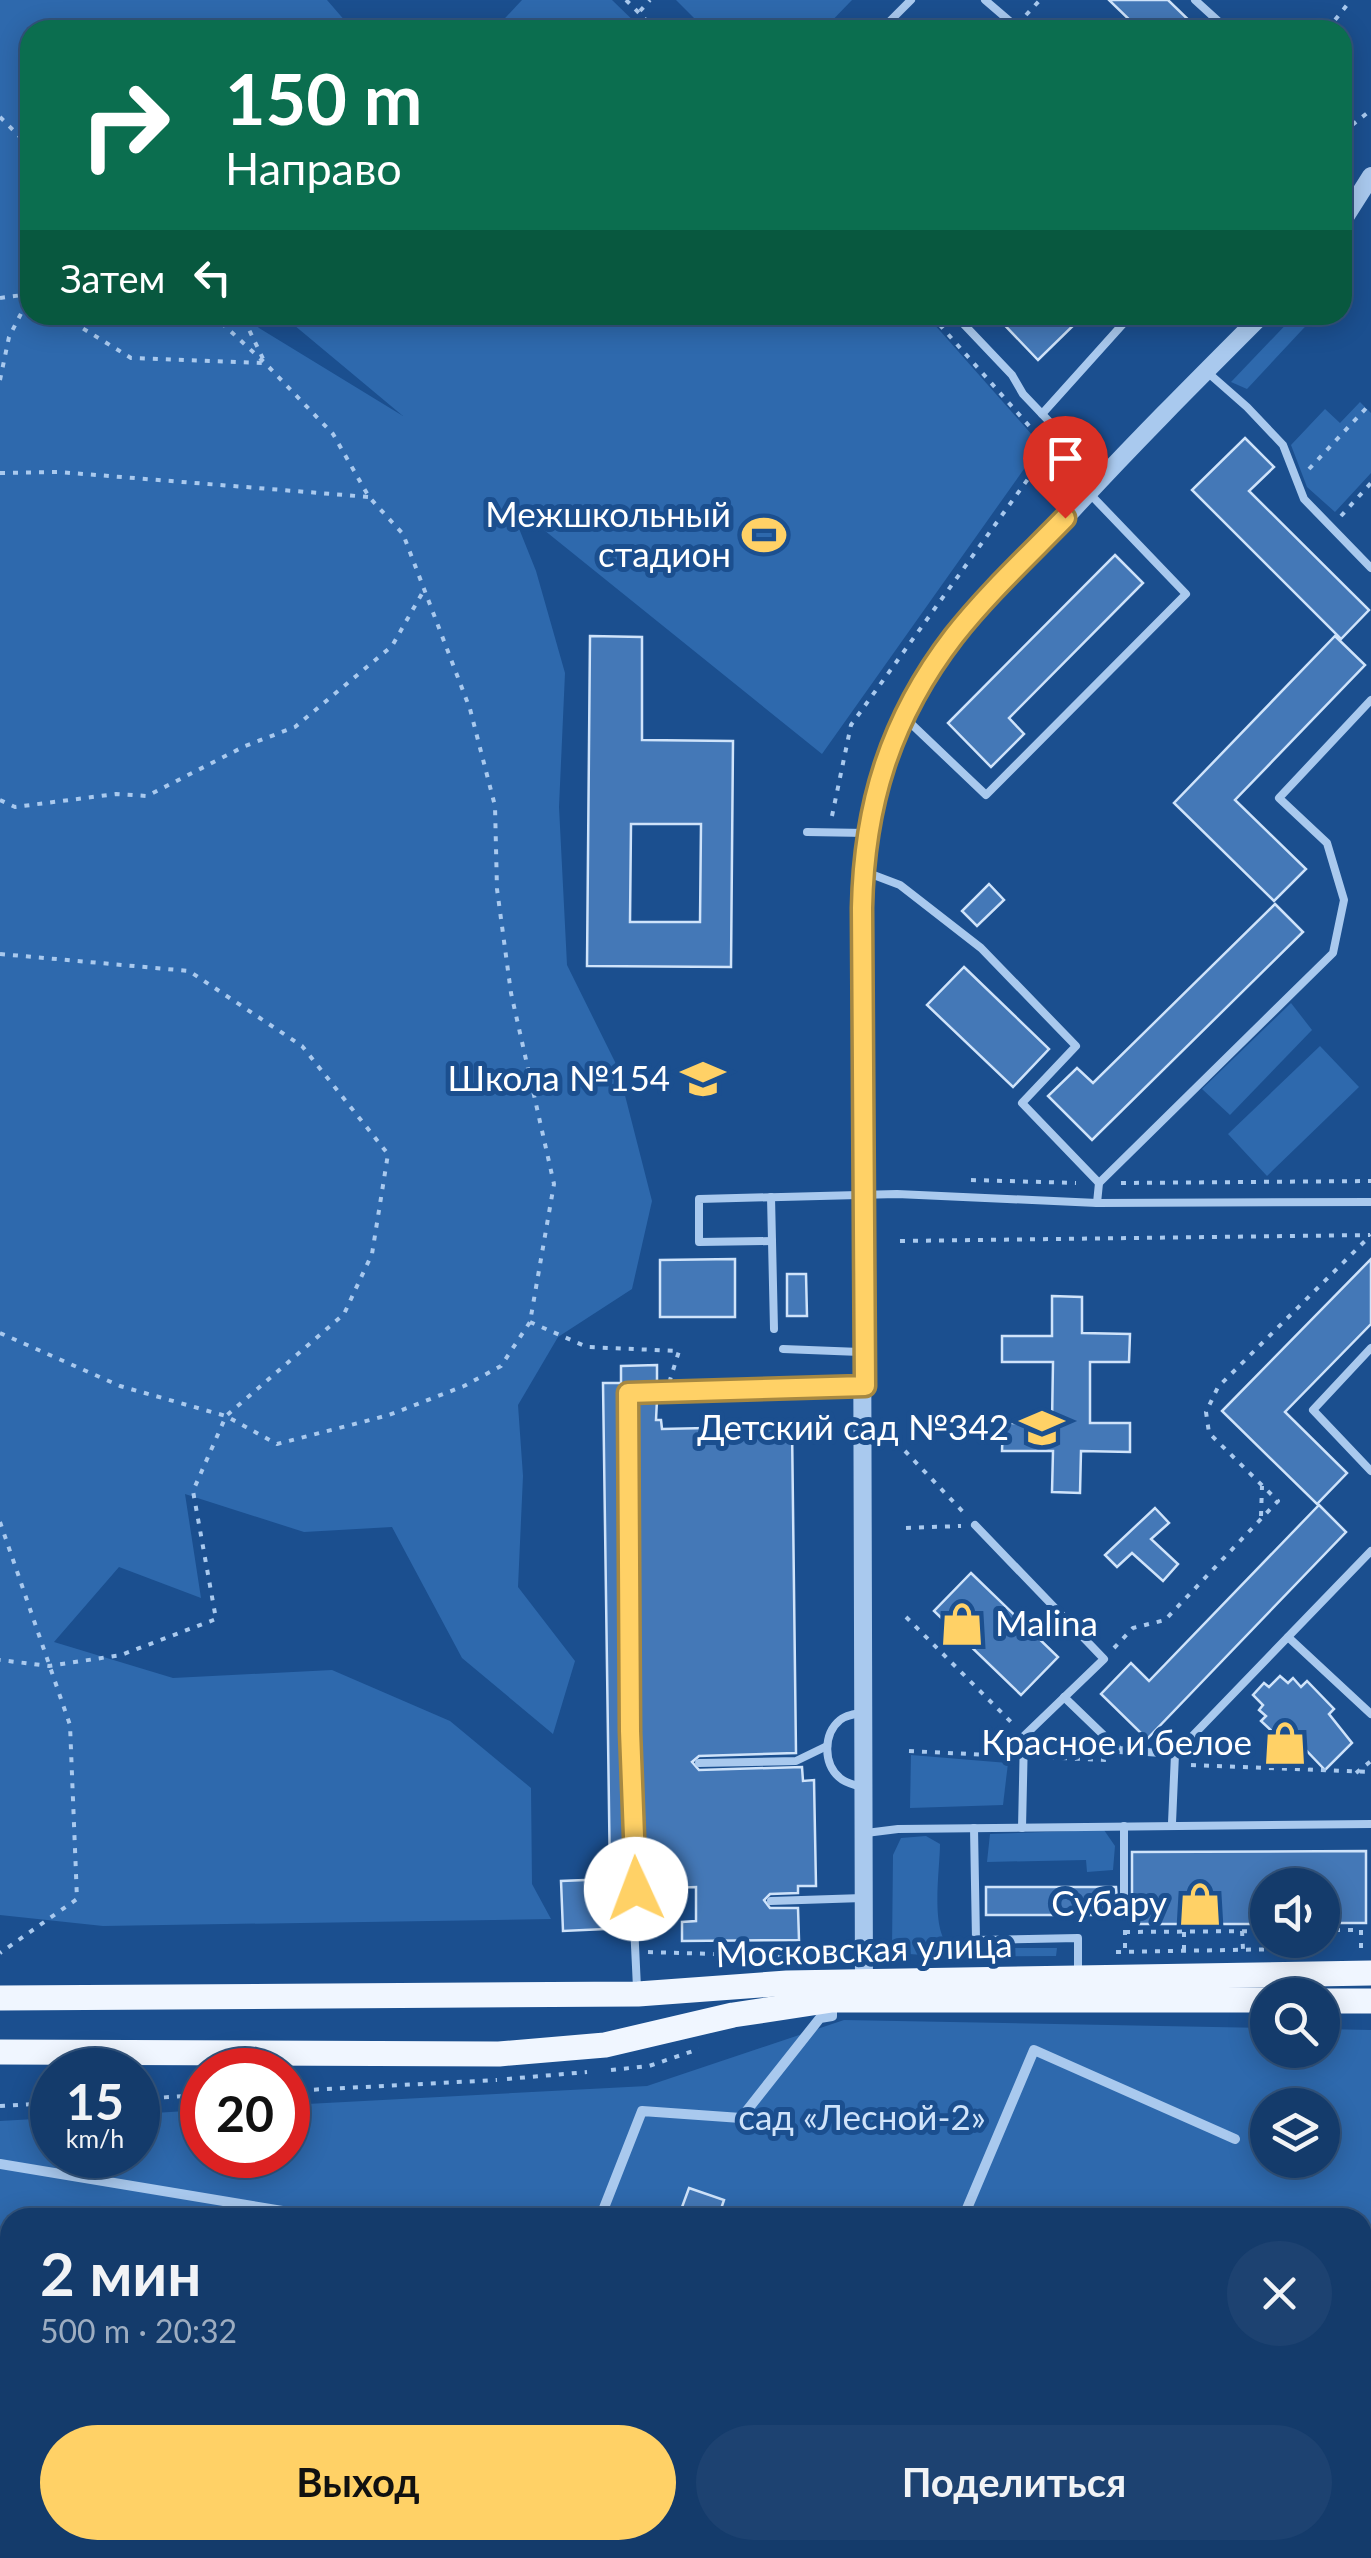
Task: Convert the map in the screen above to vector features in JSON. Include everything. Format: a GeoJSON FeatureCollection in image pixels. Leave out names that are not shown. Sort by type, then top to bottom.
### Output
{"type":"FeatureCollection","features":[{"type":"Feature","properties":{"kind":"main road","name":"Московская улица"},"geometry":{"type":"LineString","coordinates":[[0,1998],[638,1994],[1371,1974]]}},
{"type":"Feature","properties":{"kind":"main road"},"geometry":{"type":"LineString","coordinates":[[0,1986],[43,1998]]}},
{"type":"Feature","properties":{"kind":"main road","name":"Московская улица"},"geometry":{"type":"LineString","coordinates":[[0,2052],[499,2054],[572,2050],[733,2015],[832,2000],[864,1990],[1250,2000]]}},
{"type":"Feature","properties":{"kind":"main road"},"geometry":{"type":"LineString","coordinates":[[1340,2001],[1371,2001]]}},
{"type":"Feature","properties":{"kind":"street"},"geometry":{"type":"LineString","coordinates":[[1352,206],[1371,176]]}},
{"type":"Feature","properties":{"kind":"street"},"geometry":{"type":"LineString","coordinates":[[864,1990],[865,1352],[859,833],[904,717],[956,633],[1083,487],[1103,478],[1252,325]]}},
{"type":"Feature","properties":{"kind":"street"},"geometry":{"type":"LineString","coordinates":[[604,2208],[642,2111],[741,2118],[820,2018],[832,2016],[832,2000]]}},
{"type":"Feature","properties":{"kind":"street"},"geometry":{"type":"LineString","coordinates":[[967,2208],[1034,2050],[1235,2139]]}},
{"type":"Feature","properties":{"kind":"street"},"geometry":{"type":"LineString","coordinates":[[0,2164],[265,2208]]}},
{"type":"Feature","properties":{"kind":"lane"},"geometry":{"type":"LineString","coordinates":[[891,20],[911,0]]}},
{"type":"Feature","properties":{"kind":"lane"},"geometry":{"type":"LineString","coordinates":[[986,0],[1008,20]]}},
{"type":"Feature","properties":{"kind":"lane"},"geometry":{"type":"LineString","coordinates":[[1195,0],[1217,20]]}},
{"type":"Feature","properties":{"kind":"lane"},"geometry":{"type":"LineString","coordinates":[[964,325],[1103,478]]}},
{"type":"Feature","properties":{"kind":"lane"},"geometry":{"type":"LineString","coordinates":[[1042,414],[1122,325]]}},
{"type":"Feature","properties":{"kind":"lane"},"geometry":{"type":"LineString","coordinates":[[1206,371],[1283,445],[1304,499],[1371,568]]}},
{"type":"Feature","properties":{"kind":"lane"},"geometry":{"type":"LineString","coordinates":[[904,717],[986,795],[1186,594],[1083,487]]}},
{"type":"Feature","properties":{"kind":"lane"},"geometry":{"type":"LineString","coordinates":[[1098,1203],[1099,1183],[1333,952],[1344,900],[1327,843],[1279,798],[1371,700]]}},
{"type":"Feature","properties":{"kind":"lane"},"geometry":{"type":"LineString","coordinates":[[807,832],[859,833]]}},
{"type":"Feature","properties":{"kind":"lane"},"geometry":{"type":"LineString","coordinates":[[862,871],[900,885],[980,948],[1076,1046],[1022,1103],[1099,1183]]}},
{"type":"Feature","properties":{"kind":"lane"},"geometry":{"type":"LineString","coordinates":[[772,1241],[699,1242],[699,1199],[898,1194],[1098,1203],[1371,1202]]}},
{"type":"Feature","properties":{"kind":"lane"},"geometry":{"type":"LineString","coordinates":[[771,1198],[774,1330]]}},
{"type":"Feature","properties":{"kind":"lane"},"geometry":{"type":"LineString","coordinates":[[1371,1348],[1313,1410],[1371,1470]]}},
{"type":"Feature","properties":{"kind":"lane"},"geometry":{"type":"LineString","coordinates":[[783,1349],[865,1352]]}},
{"type":"Feature","properties":{"kind":"lane"},"geometry":{"type":"LineString","coordinates":[[636,1889],[630,1731],[628,1393],[865,1386]]}},
{"type":"Feature","properties":{"kind":"lane"},"geometry":{"type":"LineString","coordinates":[[975,1525],[1104,1659],[1024,1736],[1022,1828]]}},
{"type":"Feature","properties":{"kind":"lane"},"geometry":{"type":"LineString","coordinates":[[1172,1824],[1175,1759],[1371,1551]]}},
{"type":"Feature","properties":{"kind":"lane"},"geometry":{"type":"LineString","coordinates":[[1288,1637],[1371,1714]]}},
{"type":"Feature","properties":{"kind":"lane"},"geometry":{"type":"LineString","coordinates":[[1064,1697],[1119,1750],[1175,1759]]}},
{"type":"Feature","properties":{"kind":"lane"},"geometry":{"type":"LineString","coordinates":[[863,1713],[842,1718],[832,1729],[826,1746],[829,1763],[841,1780],[863,1788]]}},
{"type":"Feature","properties":{"kind":"lane"},"geometry":{"type":"LineString","coordinates":[[698,1763],[796,1761],[826,1746]]}},
{"type":"Feature","properties":{"kind":"lane"},"geometry":{"type":"LineString","coordinates":[[864,1834],[898,1829],[1371,1824]]}},
{"type":"Feature","properties":{"kind":"lane"},"geometry":{"type":"LineString","coordinates":[[1124,1826],[1124,1911]]}},
{"type":"Feature","properties":{"kind":"lane"},"geometry":{"type":"LineString","coordinates":[[974,1828],[976,1940],[1078,1938],[1078,1980]]}},
{"type":"Feature","properties":{"kind":"lane"},"geometry":{"type":"LineString","coordinates":[[772,1900],[863,1898]]}},
{"type":"Feature","properties":{"kind":"lane"},"geometry":{"type":"LineString","coordinates":[[638,1994],[633,1902],[678,1903]]}},
{"type":"Feature","properties":{"kind":"path"},"geometry":{"type":"LineString","coordinates":[[626,0],[647,20]]}},
{"type":"Feature","properties":{"kind":"path"},"geometry":{"type":"LineString","coordinates":[[639,12],[650,0]]}},
{"type":"Feature","properties":{"kind":"path"},"geometry":{"type":"LineString","coordinates":[[1024,20],[1040,0]]}},
{"type":"Feature","properties":{"kind":"path"},"geometry":{"type":"LineString","coordinates":[[1335,20],[1351,0]]}},
{"type":"Feature","properties":{"kind":"path"},"geometry":{"type":"LineString","coordinates":[[0,117],[20,137]]}},
{"type":"Feature","properties":{"kind":"path"},"geometry":{"type":"LineString","coordinates":[[0,380],[9,337],[20,315]]}},
{"type":"Feature","properties":{"kind":"path"},"geometry":{"type":"LineString","coordinates":[[77,325],[131,358],[265,363]]}},
{"type":"Feature","properties":{"kind":"path"},"geometry":{"type":"LineString","coordinates":[[0,1332],[120,1386],[226,1416],[277,1444],[389,1415],[464,1386],[501,1366],[530,1322],[554,1184],[511,993],[498,889],[494,806],[470,709],[403,534],[369,497],[333,434],[223,325]]}},
{"type":"Feature","properties":{"kind":"path"},"geometry":{"type":"LineString","coordinates":[[247,325],[265,363]]}},
{"type":"Feature","properties":{"kind":"path"},"geometry":{"type":"LineString","coordinates":[[940,325],[1083,487]]}},
{"type":"Feature","properties":{"kind":"path"},"geometry":{"type":"LineString","coordinates":[[1297,482],[1371,403]]}},
{"type":"Feature","properties":{"kind":"path"},"geometry":{"type":"LineString","coordinates":[[859,833],[831,820],[852,725],[1050,452],[1057,427]]}},
{"type":"Feature","properties":{"kind":"path"},"geometry":{"type":"LineString","coordinates":[[0,473],[59,472],[369,497]]}},
{"type":"Feature","properties":{"kind":"path"},"geometry":{"type":"LineString","coordinates":[[1330,526],[1371,483]]}},
{"type":"Feature","properties":{"kind":"path"},"geometry":{"type":"LineString","coordinates":[[0,800],[15,807],[116,794],[147,796],[245,746],[296,727],[392,646],[424,590]]}},
{"type":"Feature","properties":{"kind":"path"},"geometry":{"type":"LineString","coordinates":[[0,954],[189,971],[302,1046],[388,1154],[372,1254],[344,1314],[226,1416],[193,1490],[216,1619],[120,1655],[49,1666],[0,1660]]}},
{"type":"Feature","properties":{"kind":"path"},"geometry":{"type":"LineString","coordinates":[[970,1180],[1371,1182]]}},
{"type":"Feature","properties":{"kind":"path"},"geometry":{"type":"LineString","coordinates":[[900,1241],[1371,1235]]}},
{"type":"Feature","properties":{"kind":"path"},"geometry":{"type":"LineString","coordinates":[[1104,1659],[1133,1628],[1165,1620],[1278,1502],[1210,1433],[1206,1412],[1218,1387],[1371,1235]]}},
{"type":"Feature","properties":{"kind":"path"},"geometry":{"type":"LineString","coordinates":[[530,1322],[587,1347],[679,1351],[666,1394]]}},
{"type":"Feature","properties":{"kind":"path"},"geometry":{"type":"LineString","coordinates":[[905,1451],[975,1525]]}},
{"type":"Feature","properties":{"kind":"path"},"geometry":{"type":"LineString","coordinates":[[1261,1518],[1262,1486]]}},
{"type":"Feature","properties":{"kind":"path"},"geometry":{"type":"LineString","coordinates":[[0,1522],[70,1725],[77,1900],[0,1953]]}},
{"type":"Feature","properties":{"kind":"path"},"geometry":{"type":"LineString","coordinates":[[906,1528],[975,1525]]}},
{"type":"Feature","properties":{"kind":"path"},"geometry":{"type":"LineString","coordinates":[[906,1618],[1024,1736]]}},
{"type":"Feature","properties":{"kind":"path"},"geometry":{"type":"LineString","coordinates":[[909,1751],[1118,1761]]}},
{"type":"Feature","properties":{"kind":"path"},"geometry":{"type":"LineString","coordinates":[[1175,1759],[1371,1772]]}},
{"type":"Feature","properties":{"kind":"path"},"geometry":{"type":"LineString","coordinates":[[1356,1772],[1371,1761]]}},
{"type":"Feature","properties":{"kind":"path"},"geometry":{"type":"LineString","coordinates":[[1124,1911],[1125,1950]]}},
{"type":"Feature","properties":{"kind":"path"},"geometry":{"type":"LineString","coordinates":[[1340,1930],[1361,1930],[1361,1948]]}},
{"type":"Feature","properties":{"kind":"path"},"geometry":{"type":"LineString","coordinates":[[1184,1931],[1184,1950]]}},
{"type":"Feature","properties":{"kind":"path"},"geometry":{"type":"LineString","coordinates":[[1242,1931],[1243,1949]]}},
{"type":"Feature","properties":{"kind":"path"},"geometry":{"type":"LineString","coordinates":[[1125,1932],[1250,1931]]}},
{"type":"Feature","properties":{"kind":"path"},"geometry":{"type":"LineString","coordinates":[[634,1952],[817,1958]]}},
{"type":"Feature","properties":{"kind":"path"},"geometry":{"type":"LineString","coordinates":[[0,2106],[30,2105]]}},
{"type":"Feature","properties":{"kind":"green space"},"geometry":{"type":"Polygon","coordinates":[[[0,0],[327,0],[344,20],[20,20],[20,325],[256,325],[403,416],[294,325],[935,325],[1041,445],[822,754],[508,501],[536,571],[565,673],[559,807],[567,965],[618,1068],[652,1201],[632,1289],[558,1337],[518,1405],[523,1476],[518,1587],[575,1661],[553,1734],[462,1658],[392,1527],[304,1532],[185,1494],[201,1598],[119,1567],[54,1642],[173,1678],[332,1670],[450,1721],[531,1788],[532,1884],[551,1919],[103,1926],[0,1915],[0,0]]]}},
{"type":"Feature","properties":{"kind":"green space"},"geometry":{"type":"Polygon","coordinates":[[[522,0],[612,0],[633,20],[503,20],[522,0]]]}},
{"type":"Feature","properties":{"kind":"green space"},"geometry":{"type":"Polygon","coordinates":[[[676,0],[852,0],[833,20],[696,20],[676,0]]]}},
{"type":"Feature","properties":{"kind":"green space"},"geometry":{"type":"Polygon","coordinates":[[[1285,325],[1307,325],[1247,389],[1231,382],[1285,325]]]}},
{"type":"Feature","properties":{"kind":"green space"},"geometry":{"type":"Polygon","coordinates":[[[1360,402],[1371,413],[1371,473],[1335,512],[1307,487],[1291,445],[1325,409],[1340,423],[1360,402]]]}},
{"type":"Feature","properties":{"kind":"green space"},"geometry":{"type":"Polygon","coordinates":[[[1291,1003],[1312,1030],[1230,1115],[1202,1089],[1291,1003]]]}},
{"type":"Feature","properties":{"kind":"green space"},"geometry":{"type":"Polygon","coordinates":[[[1320,1046],[1359,1087],[1267,1176],[1228,1134],[1320,1046]]]}},
{"type":"Feature","properties":{"kind":"green space"},"geometry":{"type":"Polygon","coordinates":[[[911,1755],[1008,1763],[1003,1805],[910,1808],[911,1755]]]}},
{"type":"Feature","properties":{"kind":"green space"},"geometry":{"type":"Polygon","coordinates":[[[1104,1830],[1115,1846],[1113,1870],[1087,1872],[1086,1860],[987,1862],[990,1834],[1104,1830]]]}},
{"type":"Feature","properties":{"kind":"green space"},"geometry":{"type":"Polygon","coordinates":[[[926,1836],[940,1844],[938,1916],[940,1930],[952,1948],[1057,1948],[1056,1956],[949,1957],[896,1953],[892,1948],[893,1855],[901,1838],[926,1836]]]}},
{"type":"Feature","properties":{"kind":"green space","name":"сад «Лесной-2»"},"geometry":{"type":"Polygon","coordinates":[[[844,2020],[1250,2028],[1250,2068],[1340,2068],[1340,2029],[1371,2030],[1371,2208],[0,2208],[0,2121],[30,2119],[30,2178],[160,2178],[160,2113],[180,2111],[180,2178],[310,2178],[310,2104],[647,2086],[844,2020]]]}},
{"type":"Feature","properties":{"kind":"building"},"geometry":{"type":"Polygon","coordinates":[[[1109,0],[1168,0],[1189,20],[1130,20],[1109,0]]]}},
{"type":"Feature","properties":{"kind":"building"},"geometry":{"type":"Polygon","coordinates":[[[1005,325],[1074,325],[1038,360],[1005,325]]]}},
{"type":"Feature","properties":{"kind":"building"},"geometry":{"type":"Polygon","coordinates":[[[1245,438],[1274,467],[1249,491],[1369,610],[1341,639],[1192,490],[1245,438]]]}},
{"type":"Feature","properties":{"kind":"building"},"geometry":{"type":"Polygon","coordinates":[[[1115,555],[1143,583],[1009,718],[1024,734],[991,767],[948,723],[1115,555]]]}},
{"type":"Feature","properties":{"kind":"building"},"geometry":{"type":"Polygon","coordinates":[[[590,636],[642,637],[642,740],[733,741],[731,967],[587,966],[590,636]],[[631,824],[630,922],[700,922],[701,824],[631,824]]]}},
{"type":"Feature","properties":{"kind":"building"},"geometry":{"type":"Polygon","coordinates":[[[1335,636],[1365,665],[1235,800],[1306,869],[1274,901],[1174,803],[1335,636]]]}},
{"type":"Feature","properties":{"kind":"building"},"geometry":{"type":"Polygon","coordinates":[[[989,884],[1004,900],[977,926],[962,911],[989,884]]]}},
{"type":"Feature","properties":{"kind":"building"},"geometry":{"type":"Polygon","coordinates":[[[1275,904],[1303,932],[1092,1140],[1048,1096],[1077,1068],[1093,1083],[1275,904]]]}},
{"type":"Feature","properties":{"kind":"building"},"geometry":{"type":"Polygon","coordinates":[[[964,967],[1049,1049],[1013,1087],[927,1005],[964,967]]]}},
{"type":"Feature","properties":{"kind":"building"},"geometry":{"type":"Polygon","coordinates":[[[735,1259],[735,1317],[660,1317],[660,1260],[735,1259]]]}},
{"type":"Feature","properties":{"kind":"building"},"geometry":{"type":"Polygon","coordinates":[[[1371,1259],[1371,1324],[1285,1412],[1347,1473],[1317,1504],[1222,1411],[1371,1259]]]}},
{"type":"Feature","properties":{"kind":"building"},"geometry":{"type":"Polygon","coordinates":[[[787,1274],[806,1274],[807,1316],[787,1316],[787,1274]]]}},
{"type":"Feature","properties":{"kind":"building"},"geometry":{"type":"Polygon","coordinates":[[[1052,1296],[1082,1297],[1082,1333],[1130,1334],[1129,1362],[1090,1362],[1090,1423],[1130,1423],[1130,1452],[1081,1451],[1080,1493],[1052,1492],[1053,1451],[1002,1451],[1003,1423],[1052,1423],[1053,1362],[1002,1362],[1002,1336],[1052,1336],[1052,1296]]]}},
{"type":"Feature","properties":{"kind":"building"},"geometry":{"type":"Polygon","coordinates":[[[657,1365],[657,1385],[627,1386],[620,1393],[622,1731],[630,1889],[627,1928],[563,1931],[561,1881],[610,1879],[603,1383],[621,1383],[621,1366],[657,1365]]]}},
{"type":"Feature","properties":{"kind":"building"},"geometry":{"type":"Polygon","coordinates":[[[636,1400],[657,1400],[656,1420],[661,1420],[662,1429],[792,1426],[796,1753],[699,1756],[692,1762],[699,1770],[802,1767],[803,1781],[814,1780],[816,1886],[798,1886],[798,1893],[770,1894],[764,1900],[770,1908],[798,1908],[799,1940],[682,1941],[682,1922],[696,1921],[696,1887],[644,1889],[638,1731],[636,1400]]]}},
{"type":"Feature","properties":{"kind":"building"},"geometry":{"type":"Polygon","coordinates":[[[1319,1505],[1346,1532],[1147,1739],[1101,1694],[1131,1663],[1149,1681],[1319,1505]]]}},
{"type":"Feature","properties":{"kind":"building"},"geometry":{"type":"Polygon","coordinates":[[[1155,1508],[1169,1523],[1151,1539],[1178,1564],[1163,1581],[1132,1553],[1117,1567],[1105,1555],[1155,1508]]]}},
{"type":"Feature","properties":{"kind":"building"},"geometry":{"type":"Polygon","coordinates":[[[971,1573],[1058,1657],[1021,1695],[934,1611],[971,1573]]]}},
{"type":"Feature","properties":{"kind":"building"},"geometry":{"type":"Polygon","coordinates":[[[1280,1676],[1288,1683],[1293,1678],[1301,1687],[1307,1681],[1334,1709],[1329,1714],[1352,1743],[1325,1770],[1302,1746],[1290,1758],[1271,1740],[1276,1735],[1261,1721],[1266,1716],[1259,1710],[1263,1705],[1253,1695],[1264,1683],[1269,1687],[1280,1676]]]}},
{"type":"Feature","properties":{"kind":"building","name":"Субару"},"geometry":{"type":"Polygon","coordinates":[[[1366,1851],[1366,1923],[1340,1923],[1340,1868],[1250,1868],[1250,1924],[1132,1924],[1132,1852],[1366,1851]]]}},
{"type":"Feature","properties":{"kind":"building"},"geometry":{"type":"Polygon","coordinates":[[[986,1887],[1116,1887],[1118,1915],[986,1915],[986,1887]]]}},
{"type":"Feature","properties":{"kind":"building"},"geometry":{"type":"Polygon","coordinates":[[[689,2188],[724,2200],[721,2208],[682,2208],[689,2188]]]}},
{"type":"Feature","properties":{"kind":"place","name":"Межшкольный стадион"},"geometry":{"type":"Point","coordinates":[764,535]}},
{"type":"Feature","properties":{"kind":"place","name":"Школа №154"},"geometry":{"type":"Point","coordinates":[703,1079]}},
{"type":"Feature","properties":{"kind":"place","name":"Детский сад №342"},"geometry":{"type":"Point","coordinates":[1042,1428]}},
{"type":"Feature","properties":{"kind":"place","name":"Malina"},"geometry":{"type":"Point","coordinates":[962,1624]}},
{"type":"Feature","properties":{"kind":"place","name":"Красное и белое"},"geometry":{"type":"Point","coordinates":[1285,1743]}},
{"type":"Feature","properties":{"kind":"place","name":"Субару"},"geometry":{"type":"Point","coordinates":[1200,1904]}},
{"type":"Feature","properties":{"kind":"route"},"geometry":{"type":"LineString","coordinates":[[636,1889],[630,1731],[628,1393],[865,1386],[862,908],[864,853],[873,797],[904,717],[926,676],[956,633],[1065,518]]}}]}
